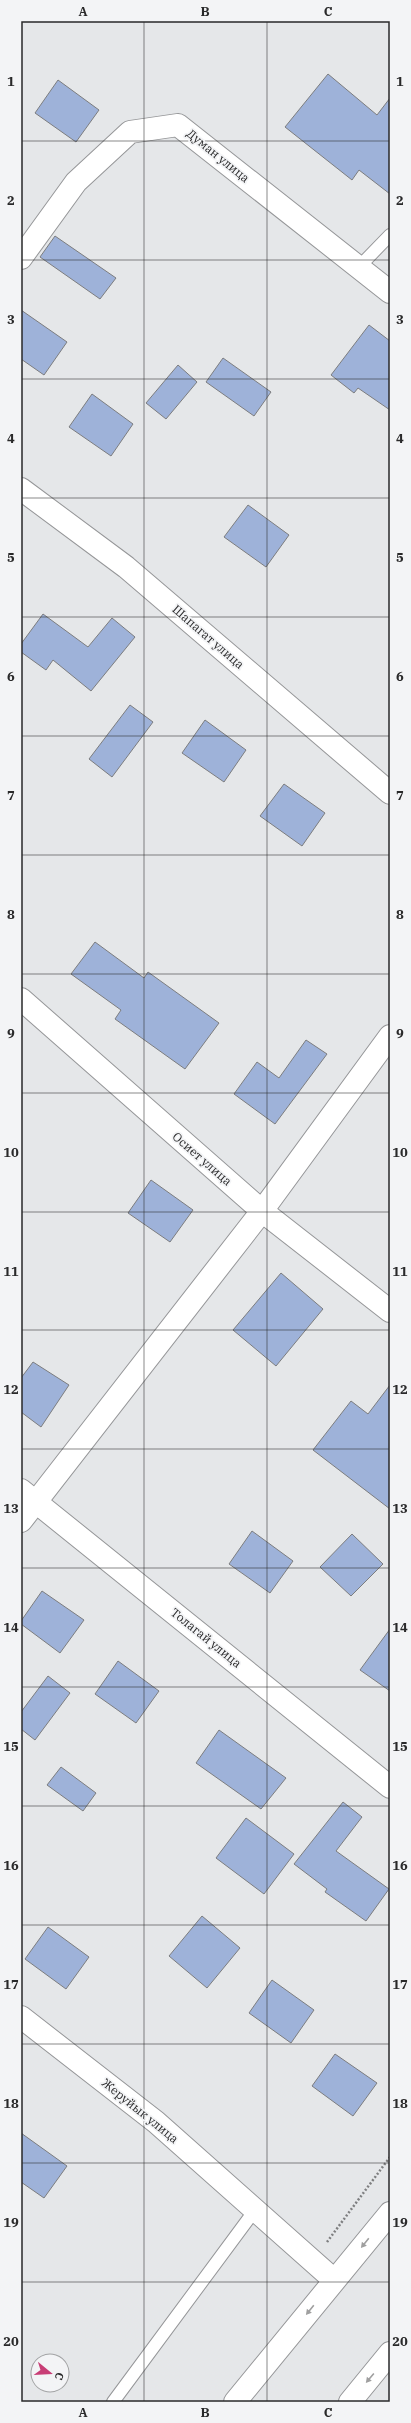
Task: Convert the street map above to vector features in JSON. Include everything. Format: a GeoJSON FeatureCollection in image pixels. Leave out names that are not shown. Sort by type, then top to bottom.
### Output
{"type":"FeatureCollection","features":[{"type":"Feature","properties":{"kind":"street","name":"Думан улица"},"geometry":{"type":"LineString","coordinates":[[21,258],[76,182],[130,132],[178,125],[390,292]]}},
{"type":"Feature","properties":{"kind":"street","name":"Шапагат улица"},"geometry":{"type":"LineString","coordinates":[[21,489],[126,567],[390,793]]}},
{"type":"Feature","properties":{"kind":"street","name":"Осиет улица"},"geometry":{"type":"LineString","coordinates":[[21,999],[262,1211],[390,1311]]}},
{"type":"Feature","properties":{"kind":"street"},"geometry":{"type":"LineString","coordinates":[[21,1521],[29,1496],[262,1211],[390,1036]]}},
{"type":"Feature","properties":{"kind":"street","name":"Толагай улица"},"geometry":{"type":"LineString","coordinates":[[29,1496],[390,1787]]}},
{"type":"Feature","properties":{"kind":"street","name":"Жеруйык улица"},"geometry":{"type":"LineString","coordinates":[[21,2017],[156,2122],[334,2280]]}},
{"type":"Feature","properties":{"kind":"street"},"geometry":{"type":"LineString","coordinates":[[234,2402],[390,2213]]}},
{"type":"Feature","properties":{"kind":"street"},"geometry":{"type":"LineString","coordinates":[[350,2402],[390,2353]]}},
{"type":"Feature","properties":{"kind":"lane"},"geometry":{"type":"LineString","coordinates":[[358,268],[390,235]]}},
{"type":"Feature","properties":{"kind":"lane"},"geometry":{"type":"LineString","coordinates":[[113,2402],[255,2210]]}},
{"type":"Feature","properties":{"kind":"path"},"geometry":{"type":"LineString","coordinates":[[313,2261],[390,2157]]}},
{"type":"Feature","properties":{"kind":"building"},"geometry":{"type":"Polygon","coordinates":[[[328,74],[377,115],[390,98],[390,194],[359,170],[352,180],[285,127],[328,74]]]}},
{"type":"Feature","properties":{"kind":"building"},"geometry":{"type":"Polygon","coordinates":[[[58,80],[99,110],[76,142],[35,113],[58,80]]]}},
{"type":"Feature","properties":{"kind":"building"},"geometry":{"type":"Polygon","coordinates":[[[55,236],[116,278],[100,299],[40,257],[55,236]]]}},
{"type":"Feature","properties":{"kind":"building"},"geometry":{"type":"Polygon","coordinates":[[[21,310],[67,342],[44,375],[21,359],[21,310]]]}},
{"type":"Feature","properties":{"kind":"building"},"geometry":{"type":"Polygon","coordinates":[[[369,325],[390,341],[390,410],[358,388],[354,393],[331,375],[369,325]]]}},
{"type":"Feature","properties":{"kind":"building"},"geometry":{"type":"Polygon","coordinates":[[[223,358],[271,392],[254,416],[206,382],[223,358]]]}},
{"type":"Feature","properties":{"kind":"building"},"geometry":{"type":"Polygon","coordinates":[[[178,365],[197,382],[166,419],[146,403],[178,365]]]}},
{"type":"Feature","properties":{"kind":"building"},"geometry":{"type":"Polygon","coordinates":[[[92,394],[133,424],[111,456],[69,427],[92,394]]]}},
{"type":"Feature","properties":{"kind":"building"},"geometry":{"type":"Polygon","coordinates":[[[248,505],[289,535],[266,567],[224,537],[248,505]]]}},
{"type":"Feature","properties":{"kind":"building"},"geometry":{"type":"Polygon","coordinates":[[[43,614],[88,647],[112,618],[135,637],[91,691],[53,660],[46,670],[21,652],[21,644],[43,614]]]}},
{"type":"Feature","properties":{"kind":"building"},"geometry":{"type":"Polygon","coordinates":[[[130,705],[153,722],[112,777],[89,759],[130,705]]]}},
{"type":"Feature","properties":{"kind":"building"},"geometry":{"type":"Polygon","coordinates":[[[205,720],[246,750],[224,782],[182,753],[205,720]]]}},
{"type":"Feature","properties":{"kind":"building"},"geometry":{"type":"Polygon","coordinates":[[[284,784],[325,813],[302,846],[260,816],[284,784]]]}},
{"type":"Feature","properties":{"kind":"building"},"geometry":{"type":"Polygon","coordinates":[[[95,942],[144,978],[148,972],[219,1023],[185,1069],[115,1019],[121,1010],[71,974],[95,942]]]}},
{"type":"Feature","properties":{"kind":"building"},"geometry":{"type":"Polygon","coordinates":[[[306,1040],[327,1054],[275,1124],[234,1094],[257,1062],[279,1078],[306,1040]]]}},
{"type":"Feature","properties":{"kind":"building"},"geometry":{"type":"Polygon","coordinates":[[[151,1180],[193,1210],[170,1242],[128,1213],[151,1180]]]}},
{"type":"Feature","properties":{"kind":"building"},"geometry":{"type":"Polygon","coordinates":[[[281,1273],[323,1309],[276,1366],[233,1330],[281,1273]]]}},
{"type":"Feature","properties":{"kind":"building"},"geometry":{"type":"Polygon","coordinates":[[[33,1362],[69,1385],[41,1427],[21,1412],[21,1378],[33,1362]]]}},
{"type":"Feature","properties":{"kind":"building"},"geometry":{"type":"Polygon","coordinates":[[[390,1385],[390,1509],[313,1450],[351,1401],[368,1414],[390,1385]]]}},
{"type":"Feature","properties":{"kind":"building"},"geometry":{"type":"Polygon","coordinates":[[[252,1531],[293,1561],[270,1593],[229,1564],[252,1531]]]}},
{"type":"Feature","properties":{"kind":"building"},"geometry":{"type":"Polygon","coordinates":[[[352,1534],[383,1564],[351,1596],[320,1567],[352,1534]]]}},
{"type":"Feature","properties":{"kind":"building"},"geometry":{"type":"Polygon","coordinates":[[[42,1591],[84,1620],[60,1653],[21,1624],[21,1621],[42,1591]]]}},
{"type":"Feature","properties":{"kind":"building"},"geometry":{"type":"Polygon","coordinates":[[[390,1629],[390,1691],[360,1670],[390,1629]]]}},
{"type":"Feature","properties":{"kind":"building"},"geometry":{"type":"Polygon","coordinates":[[[118,1661],[159,1691],[136,1723],[95,1694],[118,1661]]]}},
{"type":"Feature","properties":{"kind":"building"},"geometry":{"type":"Polygon","coordinates":[[[48,1676],[70,1693],[35,1740],[21,1729],[21,1712],[48,1676]]]}},
{"type":"Feature","properties":{"kind":"building"},"geometry":{"type":"Polygon","coordinates":[[[219,1730],[286,1778],[261,1809],[196,1763],[219,1730]]]}},
{"type":"Feature","properties":{"kind":"building"},"geometry":{"type":"Polygon","coordinates":[[[61,1767],[96,1793],[83,1811],[47,1785],[61,1767]]]}},
{"type":"Feature","properties":{"kind":"building"},"geometry":{"type":"Polygon","coordinates":[[[343,1802],[362,1817],[336,1851],[389,1889],[366,1921],[325,1892],[327,1889],[294,1864],[343,1802]]]}},
{"type":"Feature","properties":{"kind":"building"},"geometry":{"type":"Polygon","coordinates":[[[246,1818],[294,1854],[264,1894],[216,1858],[246,1818]]]}},
{"type":"Feature","properties":{"kind":"building"},"geometry":{"type":"Polygon","coordinates":[[[202,1916],[240,1948],[207,1988],[169,1956],[202,1916]]]}},
{"type":"Feature","properties":{"kind":"building"},"geometry":{"type":"Polygon","coordinates":[[[48,1927],[89,1957],[66,1989],[25,1959],[48,1927]]]}},
{"type":"Feature","properties":{"kind":"building"},"geometry":{"type":"Polygon","coordinates":[[[272,1980],[314,2010],[291,2043],[249,2013],[272,1980]]]}},
{"type":"Feature","properties":{"kind":"building"},"geometry":{"type":"Polygon","coordinates":[[[335,2054],[377,2083],[353,2116],[312,2086],[335,2054]]]}},
{"type":"Feature","properties":{"kind":"building"},"geometry":{"type":"Polygon","coordinates":[[[21,2133],[67,2166],[44,2198],[21,2182],[21,2133]]]}}]}
